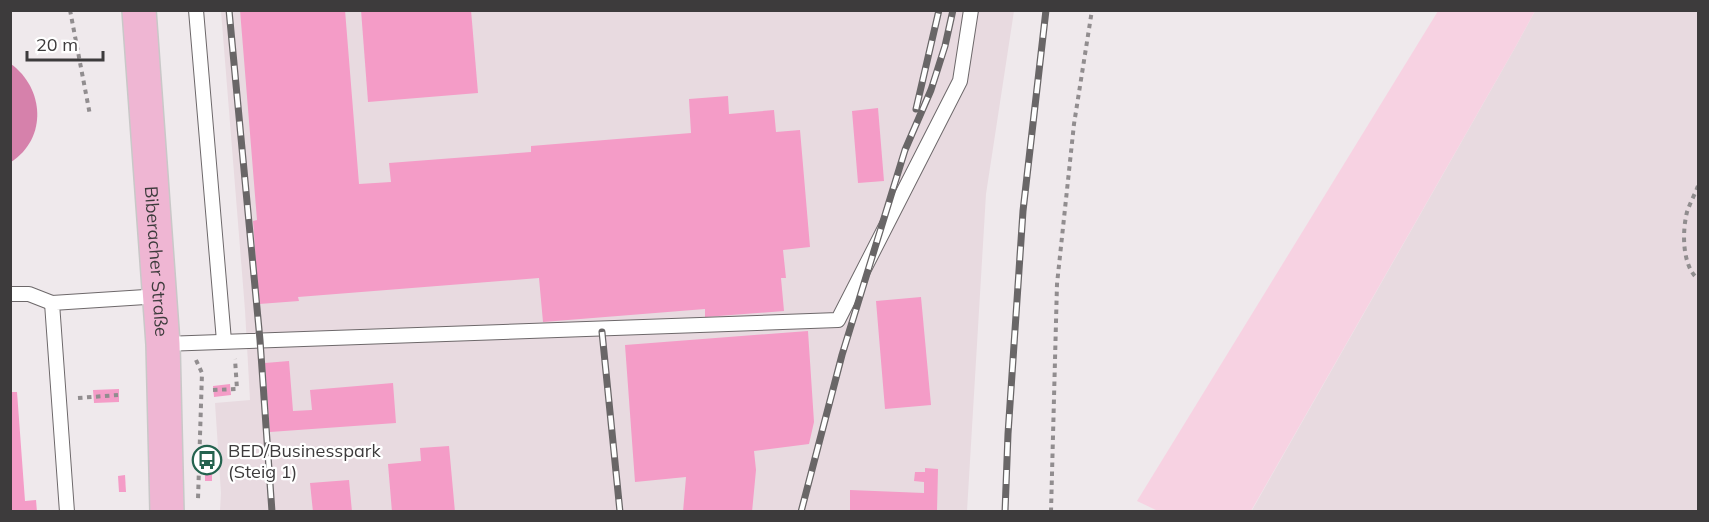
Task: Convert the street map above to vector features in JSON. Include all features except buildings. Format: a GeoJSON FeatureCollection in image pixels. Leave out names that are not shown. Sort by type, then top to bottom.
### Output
{"type":"FeatureCollection","features":[{"type":"Feature","properties":{"kind":"main road","name":"Biberacher Straße"},"geometry":{"type":"LineString","coordinates":[[139,10],[164,344],[167,512]]}},
{"type":"Feature","properties":{"kind":"lane"},"geometry":{"type":"LineString","coordinates":[[196,10],[229,341]]}},
{"type":"Feature","properties":{"kind":"lane"},"geometry":{"type":"LineString","coordinates":[[164,344],[838,320],[960,81],[971,10]]}},
{"type":"Feature","properties":{"kind":"lane"},"geometry":{"type":"LineString","coordinates":[[10,294],[29,294],[52,303],[161,296]]}},
{"type":"Feature","properties":{"kind":"lane"},"geometry":{"type":"LineString","coordinates":[[52,303],[67,512]]}},
{"type":"Feature","properties":{"kind":"path"},"geometry":{"type":"LineString","coordinates":[[70,10],[90,116]]}},
{"type":"Feature","properties":{"kind":"path"},"geometry":{"type":"LineString","coordinates":[[1051,512],[1057,284],[1074,124],[1092,10]]}},
{"type":"Feature","properties":{"kind":"path"},"geometry":{"type":"LineString","coordinates":[[1698,186],[1687,212],[1684,250],[1692,273],[1698,279]]}},
{"type":"Feature","properties":{"kind":"path"},"geometry":{"type":"LineString","coordinates":[[213,390],[237,389],[229,341]]}},
{"type":"Feature","properties":{"kind":"path"},"geometry":{"type":"LineString","coordinates":[[95,397],[118,395]]}},
{"type":"Feature","properties":{"kind":"shaded area"},"geometry":{"type":"Polygon","coordinates":[[[221,11],[1014,11],[986,194],[967,511],[220,511],[221,493],[215,403],[250,400],[221,11]]]}},
{"type":"Feature","properties":{"kind":"shaded area"},"geometry":{"type":"Polygon","coordinates":[[[1438,11],[1535,11],[1251,511],[1158,511],[1137,501],[1438,11]]]}},
{"type":"Feature","properties":{"kind":"shaded area"},"geometry":{"type":"Polygon","coordinates":[[[1535,11],[1698,11],[1698,511],[1251,512],[1516,46],[1535,11]]]}},
{"type":"Feature","properties":{"kind":"shaded area"},"geometry":{"type":"Polygon","coordinates":[[[11,64],[30,86],[37,113],[36,127],[31,140],[23,152],[11,162],[11,64]]]}},
{"type":"Feature","properties":{"kind":"railway"},"geometry":{"type":"LineString","coordinates":[[229,10],[260,340],[272,512]]}},
{"type":"Feature","properties":{"kind":"railway"},"geometry":{"type":"LineString","coordinates":[[916,109],[939,10]]}},
{"type":"Feature","properties":{"kind":"railway"},"geometry":{"type":"LineString","coordinates":[[801,512],[842,355],[905,150],[931,90],[945,46],[953,10]]}},
{"type":"Feature","properties":{"kind":"railway"},"geometry":{"type":"LineString","coordinates":[[1005,512],[1023,211],[1046,10]]}},
{"type":"Feature","properties":{"kind":"railway"},"geometry":{"type":"LineString","coordinates":[[602,332],[620,512]]}},
{"type":"Feature","properties":{"kind":"place","name":"BED/Businesspark (Steig 1)"},"geometry":{"type":"Point","coordinates":[207,460]}}]}
